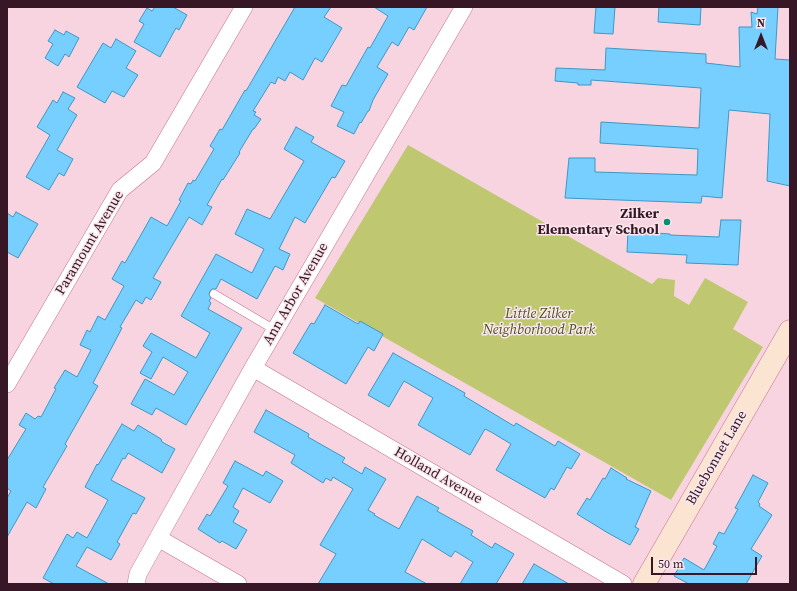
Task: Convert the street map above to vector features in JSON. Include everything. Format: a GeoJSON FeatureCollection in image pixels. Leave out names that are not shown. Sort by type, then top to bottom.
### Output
{"type":"FeatureCollection","features":[{"type":"Feature","properties":{"kind":"street","name":"Paramount Avenue"},"geometry":{"type":"LineString","coordinates":[[7,384],[120,190],[153,163],[244,7]]}},
{"type":"Feature","properties":{"kind":"street","name":"Ann Arbor Avenue"},"geometry":{"type":"LineString","coordinates":[[136,584],[138,574],[253,368],[464,7]]}},
{"type":"Feature","properties":{"kind":"street","name":"Bluebonnet Lane"},"geometry":{"type":"LineString","coordinates":[[644,584],[790,331]]}},
{"type":"Feature","properties":{"kind":"street","name":"Holland Avenue"},"geometry":{"type":"LineString","coordinates":[[253,368],[623,584]]}},
{"type":"Feature","properties":{"kind":"street"},"geometry":{"type":"LineString","coordinates":[[158,538],[238,584]]}},
{"type":"Feature","properties":{"kind":"lane"},"geometry":{"type":"LineString","coordinates":[[214,294],[275,330]]}},
{"type":"Feature","properties":{"kind":"green space","name":"Little Zilker Neighborhood Park"},"geometry":{"type":"Polygon","coordinates":[[[408,145],[652,284],[658,278],[675,280],[674,296],[689,305],[705,278],[748,302],[733,329],[763,347],[671,500],[315,298],[408,145]]]}},
{"type":"Feature","properties":{"kind":"building"},"geometry":{"type":"Polygon","coordinates":[[[155,7],[173,7],[187,15],[179,30],[176,28],[160,57],[134,42],[144,24],[139,21],[147,8],[152,11],[155,7]]]}},
{"type":"Feature","properties":{"kind":"building"},"geometry":{"type":"Polygon","coordinates":[[[295,7],[331,7],[324,17],[342,28],[322,62],[315,58],[303,80],[290,72],[285,81],[278,77],[275,84],[271,82],[253,111],[256,112],[254,115],[261,119],[253,129],[239,152],[240,153],[223,180],[222,179],[207,205],[212,207],[202,225],[189,217],[153,278],[161,282],[151,300],[146,297],[142,304],[136,300],[120,327],[122,328],[93,383],[98,386],[65,444],[67,446],[43,487],[46,489],[36,508],[27,502],[7,537],[7,498],[11,491],[7,488],[7,460],[26,429],[19,425],[26,413],[35,419],[38,416],[41,417],[56,389],[54,388],[65,370],[77,377],[91,350],[80,345],[87,330],[90,332],[98,316],[105,320],[124,286],[112,279],[122,261],[125,263],[151,217],[167,226],[181,201],[179,200],[188,183],[191,184],[193,180],[195,181],[214,149],[210,146],[220,129],[222,130],[245,90],[246,91],[295,7]]]}},
{"type":"Feature","properties":{"kind":"building"},"geometry":{"type":"Polygon","coordinates":[[[374,7],[427,7],[414,30],[409,27],[398,46],[392,42],[377,67],[388,74],[373,100],[369,111],[361,123],[360,122],[354,134],[337,126],[344,112],[331,106],[342,85],[346,86],[368,47],[370,48],[388,16],[374,7]]]}},
{"type":"Feature","properties":{"kind":"building"},"geometry":{"type":"Polygon","coordinates":[[[596,7],[615,7],[613,34],[594,33],[596,7]]]}},
{"type":"Feature","properties":{"kind":"building"},"geometry":{"type":"Polygon","coordinates":[[[659,7],[701,7],[700,25],[658,22],[659,7]]]}},
{"type":"Feature","properties":{"kind":"building"},"geometry":{"type":"Polygon","coordinates":[[[758,7],[778,7],[775,59],[790,60],[790,186],[767,181],[770,114],[729,110],[722,198],[702,196],[701,203],[565,198],[569,158],[595,158],[595,172],[697,175],[698,149],[600,143],[601,122],[699,128],[701,88],[591,80],[591,85],[578,85],[578,83],[555,81],[556,68],[605,70],[606,48],[706,54],[706,63],[740,67],[739,27],[752,27],[751,12],[757,14],[758,7]]]}},
{"type":"Feature","properties":{"kind":"building"},"geometry":{"type":"Polygon","coordinates":[[[55,30],[64,35],[66,31],[79,38],[69,57],[65,54],[58,66],[45,58],[53,44],[48,41],[55,30]]]}},
{"type":"Feature","properties":{"kind":"building"},"geometry":{"type":"Polygon","coordinates":[[[116,39],[136,51],[126,68],[138,75],[124,97],[112,91],[105,103],[77,87],[103,43],[111,48],[116,39]]]}},
{"type":"Feature","properties":{"kind":"building"},"geometry":{"type":"Polygon","coordinates":[[[63,92],[75,98],[68,109],[77,115],[57,150],[73,159],[64,176],[59,173],[49,190],[26,177],[50,135],[37,127],[53,100],[57,103],[63,92]]]}},
{"type":"Feature","properties":{"kind":"building"},"geometry":{"type":"Polygon","coordinates":[[[296,127],[314,137],[311,142],[345,161],[335,178],[332,177],[305,223],[295,217],[279,249],[290,254],[283,270],[275,266],[257,299],[221,279],[216,289],[212,289],[210,291],[209,294],[211,298],[209,301],[211,303],[208,309],[242,328],[186,425],[156,408],[152,415],[131,404],[145,379],[174,395],[188,372],[163,357],[151,379],[140,373],[152,352],[143,346],[151,333],[196,358],[210,333],[181,316],[216,254],[252,273],[264,249],[235,234],[247,209],[270,219],[304,161],[284,149],[296,127]]]}},
{"type":"Feature","properties":{"kind":"building"},"geometry":{"type":"Polygon","coordinates":[[[16,212],[38,224],[18,258],[7,252],[7,213],[13,217],[16,212]]]}},
{"type":"Feature","properties":{"kind":"building"},"geometry":{"type":"Polygon","coordinates":[[[721,220],[741,220],[738,265],[686,263],[687,255],[627,252],[628,231],[670,235],[719,237],[721,220]]]}},
{"type":"Feature","properties":{"kind":"building"},"geometry":{"type":"Polygon","coordinates":[[[325,305],[358,324],[360,321],[383,334],[374,351],[368,347],[346,384],[293,353],[311,323],[314,324],[325,305]]]}},
{"type":"Feature","properties":{"kind":"building"},"geometry":{"type":"Polygon","coordinates":[[[393,353],[465,393],[464,396],[514,426],[516,423],[555,446],[558,441],[580,454],[571,469],[567,467],[554,490],[551,488],[545,498],[496,470],[511,444],[491,432],[485,429],[470,455],[418,425],[433,398],[404,381],[389,407],[368,395],[393,353]]]}},
{"type":"Feature","properties":{"kind":"building"},"geometry":{"type":"Polygon","coordinates":[[[266,410],[309,434],[308,437],[345,458],[342,462],[362,474],[365,467],[386,479],[368,510],[375,514],[374,515],[399,529],[417,496],[439,508],[437,511],[473,531],[471,535],[492,548],[495,543],[514,554],[496,584],[460,584],[473,562],[455,551],[451,557],[422,539],[405,572],[427,584],[318,584],[336,554],[320,545],[353,489],[333,477],[331,481],[326,478],[323,483],[291,463],[295,455],[254,432],[266,410]]]}},
{"type":"Feature","properties":{"kind":"building"},"geometry":{"type":"Polygon","coordinates":[[[122,424],[134,431],[138,425],[161,439],[162,442],[175,449],[162,473],[128,453],[125,459],[123,458],[111,480],[145,498],[136,514],[133,513],[117,542],[120,544],[111,560],[87,547],[76,566],[109,584],[54,584],[43,578],[67,534],[73,538],[77,532],[87,538],[108,500],[85,487],[97,464],[98,465],[122,424]]]}},
{"type":"Feature","properties":{"kind":"building"},"geometry":{"type":"Polygon","coordinates":[[[235,461],[263,476],[266,471],[283,481],[270,503],[243,488],[233,507],[239,511],[233,522],[247,530],[236,549],[222,541],[220,543],[198,529],[207,514],[210,516],[228,486],[223,483],[235,461]]]}},
{"type":"Feature","properties":{"kind":"building"},"geometry":{"type":"Polygon","coordinates":[[[611,468],[627,478],[626,479],[651,491],[635,527],[639,529],[630,545],[577,514],[587,498],[590,500],[603,478],[605,479],[611,468]]]}},
{"type":"Feature","properties":{"kind":"building"},"geometry":{"type":"Polygon","coordinates":[[[753,475],[768,483],[758,502],[760,504],[759,506],[772,515],[751,549],[762,556],[746,584],[689,584],[674,576],[684,558],[704,570],[717,546],[713,544],[719,532],[724,534],[738,509],[735,508],[753,475]]]}},
{"type":"Feature","properties":{"kind":"building"},"geometry":{"type":"Polygon","coordinates":[[[534,564],[569,584],[522,584],[534,564]]]}},
{"type":"Feature","properties":{"kind":"place","name":"Zilker Elementary School"},"geometry":{"type":"Point","coordinates":[667,222]}}]}
